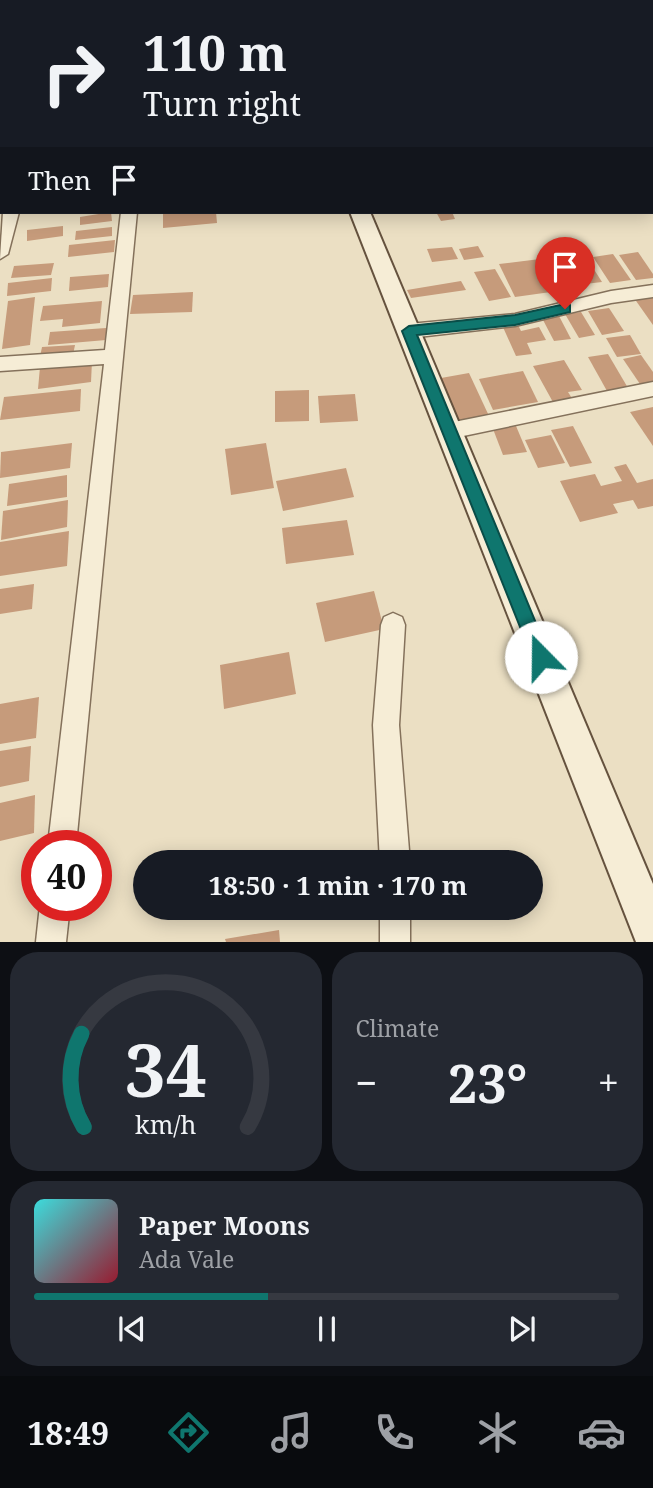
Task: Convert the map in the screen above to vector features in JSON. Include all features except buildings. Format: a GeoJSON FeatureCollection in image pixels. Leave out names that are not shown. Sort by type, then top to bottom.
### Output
{"type":"FeatureCollection","features":[{"type":"Feature","properties":{"kind":"street"},"geometry":{"type":"LineString","coordinates":[[0,254],[10,214]]}},
{"type":"Feature","properties":{"kind":"street"},"geometry":{"type":"LineString","coordinates":[[64,830],[130,214]]}},
{"type":"Feature","properties":{"kind":"street"},"geometry":{"type":"LineString","coordinates":[[361,214],[653,933]]}},
{"type":"Feature","properties":{"kind":"street"},"geometry":{"type":"LineString","coordinates":[[409,331],[515,320],[611,297],[653,291]]}},
{"type":"Feature","properties":{"kind":"street"},"geometry":{"type":"LineString","coordinates":[[0,363],[114,356]]}},
{"type":"Feature","properties":{"kind":"street"},"geometry":{"type":"LineString","coordinates":[[449,431],[653,389]]}},
{"type":"Feature","properties":{"kind":"street"},"geometry":{"type":"LineString","coordinates":[[393,625],[386,725],[394,850]]}},
{"type":"Feature","properties":{"kind":"street"},"geometry":{"type":"LineString","coordinates":[[395,920],[395,942]]}},
{"type":"Feature","properties":{"kind":"street"},"geometry":{"type":"LineString","coordinates":[[51,942],[53,921]]}},
{"type":"Feature","properties":{"kind":"route"},"geometry":{"type":"LineString","coordinates":[[541,657],[409,331],[515,320],[565,309]]}}]}
